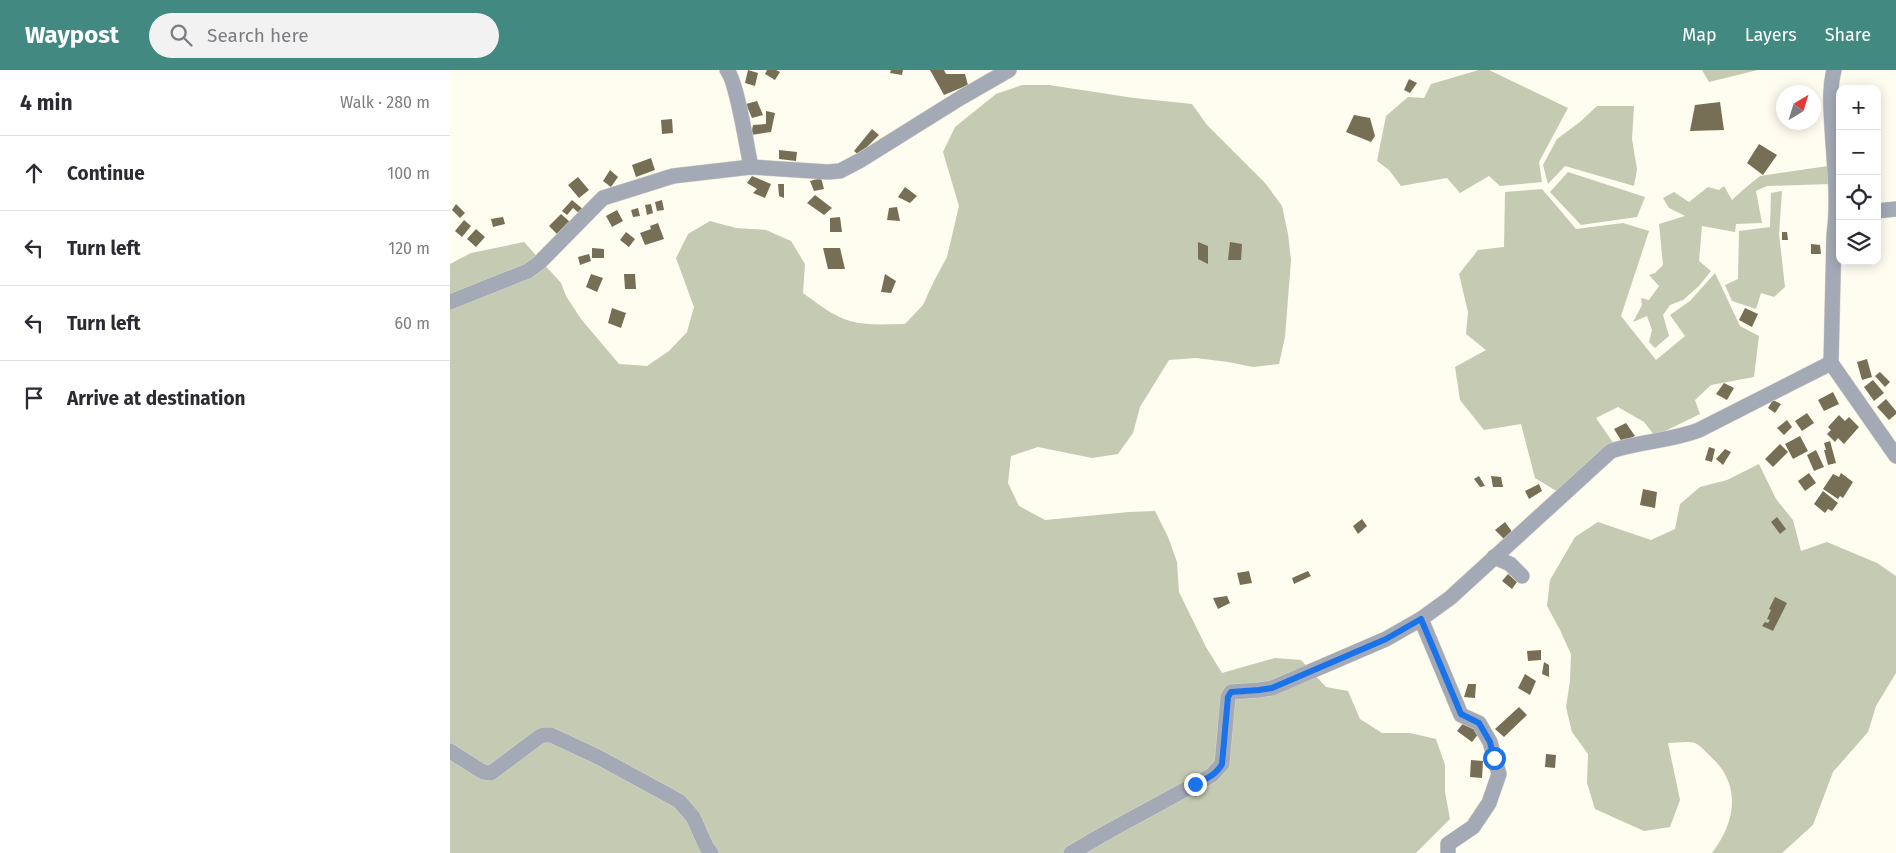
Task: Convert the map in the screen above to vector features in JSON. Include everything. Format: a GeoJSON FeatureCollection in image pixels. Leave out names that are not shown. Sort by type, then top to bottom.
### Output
{"type":"FeatureCollection","features":[{"type":"Feature","properties":{"kind":"street"},"geometry":{"type":"LineString","coordinates":[[727,70],[731,74],[735,88],[751,167]]}},
{"type":"Feature","properties":{"kind":"street"},"geometry":{"type":"LineString","coordinates":[[450,302],[528,271],[603,198],[673,176],[751,167],[828,172],[840,170],[861,160],[1009,70]]}},
{"type":"Feature","properties":{"kind":"street"},"geometry":{"type":"LineString","coordinates":[[1834,70],[1831,104],[1836,184]]}},
{"type":"Feature","properties":{"kind":"street"},"geometry":{"type":"LineString","coordinates":[[1881,211],[1896,209]]}},
{"type":"Feature","properties":{"kind":"street"},"geometry":{"type":"LineString","coordinates":[[1837,220],[1834,235],[1831,363],[1896,456]]}},
{"type":"Feature","properties":{"kind":"street"},"geometry":{"type":"LineString","coordinates":[[1071,853],[1218,770],[1222,764],[1228,697],[1231,692],[1272,688],[1386,639],[1421,619],[1450,598],[1611,451],[1682,436],[1699,430],[1831,363]]}},
{"type":"Feature","properties":{"kind":"street"},"geometry":{"type":"LineString","coordinates":[[1494,557],[1510,564],[1522,576]]}},
{"type":"Feature","properties":{"kind":"street"},"geometry":{"type":"LineString","coordinates":[[1421,619],[1461,714],[1479,723],[1490,742],[1499,774],[1489,803],[1472,827],[1448,844],[1448,853]]}},
{"type":"Feature","properties":{"kind":"street"},"geometry":{"type":"LineString","coordinates":[[450,752],[483,772],[491,773],[539,737],[544,735],[551,736],[598,757],[678,800],[692,817],[711,853]]}},
{"type":"Feature","properties":{"kind":"green space"},"geometry":{"type":"Polygon","coordinates":[[[1479,70],[1489,70],[1568,108],[1539,162],[1542,182],[1500,186],[1489,176],[1460,193],[1447,178],[1401,186],[1389,170],[1377,161],[1386,116],[1408,97],[1424,98],[1431,84],[1479,70]]]}},
{"type":"Feature","properties":{"kind":"green space"},"geometry":{"type":"Polygon","coordinates":[[[1702,70],[1758,70],[1709,82],[1702,70]]]}},
{"type":"Feature","properties":{"kind":"green space"},"geometry":{"type":"Polygon","coordinates":[[[1022,85],[1049,85],[1134,98],[1192,104],[1207,125],[1266,184],[1282,206],[1291,260],[1285,337],[1279,364],[1253,367],[1196,358],[1169,360],[1140,407],[1133,433],[1118,454],[1092,458],[1038,447],[1011,456],[1008,483],[1019,506],[1045,520],[1155,511],[1168,537],[1177,562],[1179,592],[1206,647],[1222,673],[1275,658],[1301,660],[1326,687],[1348,691],[1360,719],[1382,733],[1410,733],[1436,739],[1445,765],[1445,792],[1450,819],[1416,853],[450,853],[450,264],[471,253],[524,242],[561,283],[566,296],[581,319],[619,364],[647,366],[669,351],[687,332],[694,307],[676,258],[688,234],[710,221],[736,228],[766,230],[791,241],[805,264],[803,293],[838,316],[864,324],[905,324],[923,305],[947,257],[959,206],[943,152],[955,127],[996,94],[1022,85]]]}},
{"type":"Feature","properties":{"kind":"green space"},"geometry":{"type":"Polygon","coordinates":[[[1597,106],[1634,106],[1632,139],[1637,169],[1634,186],[1565,166],[1548,184],[1543,165],[1557,139],[1580,122],[1597,106]]]}},
{"type":"Feature","properties":{"kind":"green space"},"geometry":{"type":"Polygon","coordinates":[[[1828,166],[1830,184],[1767,186],[1756,191],[1762,223],[1736,224],[1735,232],[1702,226],[1699,261],[1711,271],[1699,286],[1683,300],[1670,305],[1663,315],[1669,336],[1655,348],[1649,342],[1652,330],[1647,316],[1633,322],[1642,305],[1641,298],[1649,300],[1659,286],[1649,275],[1655,273],[1663,265],[1659,224],[1685,216],[1669,208],[1663,198],[1674,192],[1689,202],[1708,187],[1719,190],[1724,186],[1732,200],[1760,176],[1828,166]]]}},
{"type":"Feature","properties":{"kind":"green space"},"geometry":{"type":"Polygon","coordinates":[[[1568,172],[1645,197],[1637,217],[1581,225],[1550,192],[1568,172]]]}},
{"type":"Feature","properties":{"kind":"green space"},"geometry":{"type":"Polygon","coordinates":[[[1542,189],[1576,229],[1623,223],[1649,231],[1621,316],[1656,360],[1685,336],[1670,315],[1690,301],[1715,273],[1740,326],[1759,336],[1754,377],[1711,385],[1695,400],[1700,414],[1655,436],[1644,422],[1618,407],[1596,418],[1614,444],[1558,492],[1535,478],[1521,424],[1484,430],[1460,400],[1455,367],[1486,350],[1466,334],[1468,312],[1459,274],[1478,250],[1504,247],[1505,192],[1542,189]]]}},
{"type":"Feature","properties":{"kind":"green space"},"geometry":{"type":"Polygon","coordinates":[[[1782,191],[1779,234],[1785,287],[1774,297],[1761,293],[1756,309],[1732,301],[1725,285],[1738,279],[1739,231],[1770,227],[1771,193],[1782,191]]]}},
{"type":"Feature","properties":{"kind":"green space"},"geometry":{"type":"Polygon","coordinates":[[[1759,464],[1776,499],[1793,520],[1801,551],[1827,542],[1877,563],[1896,576],[1896,673],[1876,706],[1868,732],[1833,772],[1813,825],[1782,853],[1712,853],[1726,829],[1730,816],[1731,791],[1720,767],[1695,743],[1668,743],[1680,800],[1670,827],[1644,831],[1595,809],[1587,783],[1588,754],[1572,732],[1566,707],[1570,681],[1571,654],[1547,606],[1550,580],[1575,537],[1598,522],[1651,540],[1675,529],[1680,504],[1700,487],[1727,480],[1759,464]]]}},
{"type":"Feature","properties":{"kind":"building"},"geometry":{"type":"Polygon","coordinates":[[[748,70],[758,73],[755,86],[745,83],[748,70]]]}},
{"type":"Feature","properties":{"kind":"building"},"geometry":{"type":"Polygon","coordinates":[[[767,70],[780,72],[775,80],[765,74],[767,70]]]}},
{"type":"Feature","properties":{"kind":"building"},"geometry":{"type":"Polygon","coordinates":[[[891,70],[903,70],[902,75],[890,73],[891,70]]]}},
{"type":"Feature","properties":{"kind":"building"},"geometry":{"type":"Polygon","coordinates":[[[930,70],[944,70],[946,74],[965,74],[968,85],[944,95],[930,70]]]}},
{"type":"Feature","properties":{"kind":"building"},"geometry":{"type":"Polygon","coordinates":[[[1409,79],[1417,83],[1410,93],[1404,90],[1409,79]]]}},
{"type":"Feature","properties":{"kind":"building"},"geometry":{"type":"Polygon","coordinates":[[[757,101],[763,115],[752,118],[746,104],[757,101]]]}},
{"type":"Feature","properties":{"kind":"building"},"geometry":{"type":"Polygon","coordinates":[[[1720,102],[1724,130],[1690,131],[1695,105],[1720,102]]]}},
{"type":"Feature","properties":{"kind":"building"},"geometry":{"type":"Polygon","coordinates":[[[766,111],[775,113],[771,132],[751,135],[753,125],[766,124],[766,111]]]}},
{"type":"Feature","properties":{"kind":"building"},"geometry":{"type":"Polygon","coordinates":[[[1354,115],[1370,118],[1375,136],[1371,142],[1346,132],[1354,115]]]}},
{"type":"Feature","properties":{"kind":"building"},"geometry":{"type":"Polygon","coordinates":[[[672,119],[673,133],[662,134],[661,120],[672,119]]]}},
{"type":"Feature","properties":{"kind":"building"},"geometry":{"type":"Polygon","coordinates":[[[872,129],[879,135],[859,155],[854,151],[872,129]]]}},
{"type":"Feature","properties":{"kind":"building"},"geometry":{"type":"Polygon","coordinates":[[[1759,144],[1777,155],[1763,175],[1747,163],[1759,144]]]}},
{"type":"Feature","properties":{"kind":"building"},"geometry":{"type":"Polygon","coordinates":[[[779,150],[797,152],[796,161],[779,159],[779,150]]]}},
{"type":"Feature","properties":{"kind":"building"},"geometry":{"type":"Polygon","coordinates":[[[651,158],[655,170],[636,177],[632,165],[651,158]]]}},
{"type":"Feature","properties":{"kind":"building"},"geometry":{"type":"Polygon","coordinates":[[[610,170],[618,177],[611,187],[603,181],[610,170]]]}},
{"type":"Feature","properties":{"kind":"building"},"geometry":{"type":"Polygon","coordinates":[[[752,176],[771,184],[765,198],[753,193],[757,189],[747,183],[752,176]]]}},
{"type":"Feature","properties":{"kind":"building"},"geometry":{"type":"Polygon","coordinates":[[[578,177],[589,190],[579,198],[568,185],[578,177]]]}},
{"type":"Feature","properties":{"kind":"building"},"geometry":{"type":"Polygon","coordinates":[[[821,178],[824,189],[814,191],[810,181],[821,178]]]}},
{"type":"Feature","properties":{"kind":"building"},"geometry":{"type":"Polygon","coordinates":[[[778,184],[784,184],[784,198],[779,196],[778,184]]]}},
{"type":"Feature","properties":{"kind":"building"},"geometry":{"type":"Polygon","coordinates":[[[905,187],[917,196],[910,203],[898,197],[905,187]]]}},
{"type":"Feature","properties":{"kind":"building"},"geometry":{"type":"Polygon","coordinates":[[[815,195],[832,208],[824,215],[807,203],[815,195]]]}},
{"type":"Feature","properties":{"kind":"building"},"geometry":{"type":"Polygon","coordinates":[[[572,200],[584,210],[580,214],[573,208],[567,215],[562,211],[572,200]]]}},
{"type":"Feature","properties":{"kind":"building"},"geometry":{"type":"Polygon","coordinates":[[[662,200],[664,210],[657,211],[655,202],[662,200]]]}},
{"type":"Feature","properties":{"kind":"building"},"geometry":{"type":"Polygon","coordinates":[[[456,204],[465,213],[460,218],[452,210],[456,204]]]}},
{"type":"Feature","properties":{"kind":"building"},"geometry":{"type":"Polygon","coordinates":[[[651,204],[653,213],[647,215],[645,205],[651,204]]]}},
{"type":"Feature","properties":{"kind":"building"},"geometry":{"type":"Polygon","coordinates":[[[897,207],[900,221],[887,220],[889,208],[897,207]]]}},
{"type":"Feature","properties":{"kind":"building"},"geometry":{"type":"Polygon","coordinates":[[[638,208],[640,216],[633,217],[631,210],[638,208]]]}},
{"type":"Feature","properties":{"kind":"building"},"geometry":{"type":"Polygon","coordinates":[[[617,210],[623,221],[612,227],[606,216],[617,210]]]}},
{"type":"Feature","properties":{"kind":"building"},"geometry":{"type":"Polygon","coordinates":[[[561,214],[570,222],[558,235],[549,226],[561,214]]]}},
{"type":"Feature","properties":{"kind":"building"},"geometry":{"type":"Polygon","coordinates":[[[503,217],[505,224],[493,227],[491,219],[503,217]]]}},
{"type":"Feature","properties":{"kind":"building"},"geometry":{"type":"Polygon","coordinates":[[[840,217],[842,232],[830,232],[830,218],[840,217]]]}},
{"type":"Feature","properties":{"kind":"building"},"geometry":{"type":"Polygon","coordinates":[[[464,220],[471,226],[462,237],[455,231],[464,220]]]}},
{"type":"Feature","properties":{"kind":"building"},"geometry":{"type":"Polygon","coordinates":[[[658,223],[664,239],[645,245],[640,233],[651,229],[650,226],[658,223]]]}},
{"type":"Feature","properties":{"kind":"building"},"geometry":{"type":"Polygon","coordinates":[[[476,229],[485,237],[476,247],[467,239],[476,229]]]}},
{"type":"Feature","properties":{"kind":"building"},"geometry":{"type":"Polygon","coordinates":[[[626,232],[635,239],[629,247],[620,240],[626,232]]]}},
{"type":"Feature","properties":{"kind":"building"},"geometry":{"type":"Polygon","coordinates":[[[1782,232],[1787,232],[1788,240],[1782,240],[1782,232]]]}},
{"type":"Feature","properties":{"kind":"building"},"geometry":{"type":"Polygon","coordinates":[[[1198,242],[1208,246],[1208,264],[1198,259],[1198,242]]]}},
{"type":"Feature","properties":{"kind":"building"},"geometry":{"type":"Polygon","coordinates":[[[1230,242],[1242,244],[1241,260],[1228,260],[1230,242]]]}},
{"type":"Feature","properties":{"kind":"building"},"geometry":{"type":"Polygon","coordinates":[[[1811,244],[1820,245],[1821,254],[1811,254],[1811,244]]]}},
{"type":"Feature","properties":{"kind":"building"},"geometry":{"type":"Polygon","coordinates":[[[592,248],[604,249],[604,258],[592,258],[592,248]]]}},
{"type":"Feature","properties":{"kind":"building"},"geometry":{"type":"Polygon","coordinates":[[[823,248],[840,248],[845,269],[828,269],[823,248]]]}},
{"type":"Feature","properties":{"kind":"building"},"geometry":{"type":"Polygon","coordinates":[[[589,254],[591,261],[580,265],[578,257],[589,254]]]}},
{"type":"Feature","properties":{"kind":"building"},"geometry":{"type":"Polygon","coordinates":[[[591,274],[603,278],[597,292],[586,287],[591,274]]]}},
{"type":"Feature","properties":{"kind":"building"},"geometry":{"type":"Polygon","coordinates":[[[624,274],[635,274],[636,289],[625,289],[624,274]]]}},
{"type":"Feature","properties":{"kind":"building"},"geometry":{"type":"Polygon","coordinates":[[[885,274],[896,281],[891,293],[881,292],[885,274]]]}},
{"type":"Feature","properties":{"kind":"building"},"geometry":{"type":"Polygon","coordinates":[[[612,308],[626,313],[621,328],[608,323],[612,308]]]}},
{"type":"Feature","properties":{"kind":"building"},"geometry":{"type":"Polygon","coordinates":[[[1745,308],[1758,314],[1752,327],[1739,320],[1745,308]]]}},
{"type":"Feature","properties":{"kind":"building"},"geometry":{"type":"Polygon","coordinates":[[[1867,359],[1872,377],[1862,380],[1857,362],[1867,359]]]}},
{"type":"Feature","properties":{"kind":"building"},"geometry":{"type":"Polygon","coordinates":[[[1880,372],[1890,382],[1885,387],[1875,376],[1880,372]]]}},
{"type":"Feature","properties":{"kind":"building"},"geometry":{"type":"Polygon","coordinates":[[[1873,380],[1884,393],[1874,401],[1864,387],[1873,380]]]}},
{"type":"Feature","properties":{"kind":"building"},"geometry":{"type":"Polygon","coordinates":[[[1724,383],[1734,388],[1727,400],[1716,394],[1724,383]]]}},
{"type":"Feature","properties":{"kind":"building"},"geometry":{"type":"Polygon","coordinates":[[[1833,392],[1839,404],[1824,411],[1818,400],[1833,392]]]}},
{"type":"Feature","properties":{"kind":"building"},"geometry":{"type":"Polygon","coordinates":[[[1886,399],[1896,411],[1896,414],[1889,420],[1877,407],[1886,399]]]}},
{"type":"Feature","properties":{"kind":"building"},"geometry":{"type":"Polygon","coordinates":[[[1773,400],[1781,404],[1775,413],[1768,408],[1773,400]]]}},
{"type":"Feature","properties":{"kind":"building"},"geometry":{"type":"Polygon","coordinates":[[[1807,413],[1814,423],[1802,431],[1795,421],[1807,413]]]}},
{"type":"Feature","properties":{"kind":"building"},"geometry":{"type":"Polygon","coordinates":[[[1839,415],[1845,421],[1849,417],[1859,427],[1844,444],[1838,438],[1835,442],[1827,434],[1831,430],[1828,427],[1839,415]]]}},
{"type":"Feature","properties":{"kind":"building"},"geometry":{"type":"Polygon","coordinates":[[[1787,420],[1792,427],[1784,435],[1777,428],[1787,420]]]}},
{"type":"Feature","properties":{"kind":"building"},"geometry":{"type":"Polygon","coordinates":[[[1626,423],[1635,436],[1622,442],[1614,429],[1626,423]]]}},
{"type":"Feature","properties":{"kind":"building"},"geometry":{"type":"Polygon","coordinates":[[[1800,436],[1808,451],[1793,459],[1785,444],[1800,436]]]}},
{"type":"Feature","properties":{"kind":"building"},"geometry":{"type":"Polygon","coordinates":[[[1830,441],[1836,463],[1828,465],[1824,443],[1830,441]]]}},
{"type":"Feature","properties":{"kind":"building"},"geometry":{"type":"Polygon","coordinates":[[[1780,444],[1788,452],[1773,467],[1765,459],[1780,444]]]}},
{"type":"Feature","properties":{"kind":"building"},"geometry":{"type":"Polygon","coordinates":[[[1709,447],[1715,449],[1712,462],[1705,460],[1709,447]]]}},
{"type":"Feature","properties":{"kind":"building"},"geometry":{"type":"Polygon","coordinates":[[[1725,449],[1731,452],[1723,465],[1716,459],[1725,449]]]}},
{"type":"Feature","properties":{"kind":"building"},"geometry":{"type":"Polygon","coordinates":[[[1816,450],[1824,467],[1814,471],[1807,455],[1816,450]]]}},
{"type":"Feature","properties":{"kind":"building"},"geometry":{"type":"Polygon","coordinates":[[[1809,473],[1816,483],[1805,491],[1798,481],[1809,473]]]}},
{"type":"Feature","properties":{"kind":"building"},"geometry":{"type":"Polygon","coordinates":[[[1841,473],[1853,482],[1843,498],[1840,496],[1838,499],[1823,489],[1833,474],[1839,477],[1841,473]]]}},
{"type":"Feature","properties":{"kind":"building"},"geometry":{"type":"Polygon","coordinates":[[[1479,476],[1485,486],[1480,487],[1474,479],[1479,476]]]}},
{"type":"Feature","properties":{"kind":"building"},"geometry":{"type":"Polygon","coordinates":[[[1491,476],[1501,477],[1503,487],[1493,487],[1491,476]]]}},
{"type":"Feature","properties":{"kind":"building"},"geometry":{"type":"Polygon","coordinates":[[[1539,484],[1542,491],[1529,499],[1525,491],[1539,484]]]}},
{"type":"Feature","properties":{"kind":"building"},"geometry":{"type":"Polygon","coordinates":[[[1643,489],[1657,492],[1655,508],[1640,505],[1643,489]]]}},
{"type":"Feature","properties":{"kind":"building"},"geometry":{"type":"Polygon","coordinates":[[[1823,491],[1838,503],[1832,511],[1828,509],[1825,513],[1814,504],[1823,491]]]}},
{"type":"Feature","properties":{"kind":"building"},"geometry":{"type":"Polygon","coordinates":[[[1777,517],[1786,529],[1780,534],[1771,522],[1777,517]]]}},
{"type":"Feature","properties":{"kind":"building"},"geometry":{"type":"Polygon","coordinates":[[[1362,519],[1367,526],[1358,534],[1353,526],[1362,519]]]}},
{"type":"Feature","properties":{"kind":"building"},"geometry":{"type":"Polygon","coordinates":[[[1505,522],[1513,533],[1506,541],[1495,530],[1505,522]]]}},
{"type":"Feature","properties":{"kind":"building"},"geometry":{"type":"Polygon","coordinates":[[[1249,571],[1252,583],[1240,585],[1237,573],[1249,571]]]}},
{"type":"Feature","properties":{"kind":"building"},"geometry":{"type":"Polygon","coordinates":[[[1308,571],[1311,576],[1294,584],[1292,578],[1308,571]]]}},
{"type":"Feature","properties":{"kind":"building"},"geometry":{"type":"Polygon","coordinates":[[[1508,574],[1517,582],[1512,589],[1502,581],[1508,574]]]}},
{"type":"Feature","properties":{"kind":"building"},"geometry":{"type":"Polygon","coordinates":[[[1227,596],[1230,603],[1218,609],[1213,598],[1227,596]]]}},
{"type":"Feature","properties":{"kind":"building"},"geometry":{"type":"Polygon","coordinates":[[[1775,597],[1787,603],[1773,631],[1762,626],[1770,620],[1767,619],[1771,610],[1769,609],[1775,597]]]}},
{"type":"Feature","properties":{"kind":"building"},"geometry":{"type":"Polygon","coordinates":[[[1541,650],[1541,660],[1528,661],[1527,651],[1541,650]]]}},
{"type":"Feature","properties":{"kind":"building"},"geometry":{"type":"Polygon","coordinates":[[[1544,662],[1549,665],[1549,677],[1542,674],[1544,662]]]}},
{"type":"Feature","properties":{"kind":"building"},"geometry":{"type":"Polygon","coordinates":[[[1525,674],[1536,681],[1530,695],[1518,688],[1525,674]]]}},
{"type":"Feature","properties":{"kind":"building"},"geometry":{"type":"Polygon","coordinates":[[[1468,684],[1476,684],[1475,698],[1464,697],[1468,684]]]}},
{"type":"Feature","properties":{"kind":"building"},"geometry":{"type":"Polygon","coordinates":[[[1519,707],[1527,715],[1504,737],[1495,729],[1519,707]]]}},
{"type":"Feature","properties":{"kind":"building"},"geometry":{"type":"Polygon","coordinates":[[[1465,721],[1480,732],[1472,742],[1457,731],[1465,721]]]}},
{"type":"Feature","properties":{"kind":"building"},"geometry":{"type":"Polygon","coordinates":[[[1546,754],[1556,755],[1555,768],[1545,767],[1546,754]]]}},
{"type":"Feature","properties":{"kind":"building"},"geometry":{"type":"Polygon","coordinates":[[[1471,760],[1483,761],[1482,778],[1470,777],[1471,760]]]}},
{"type":"Feature","properties":{"kind":"route"},"geometry":{"type":"LineString","coordinates":[[1195,784],[1212,775],[1222,764],[1228,697],[1231,692],[1272,688],[1386,639],[1421,619],[1461,714],[1479,723],[1490,742],[1494,758]]}}]}
